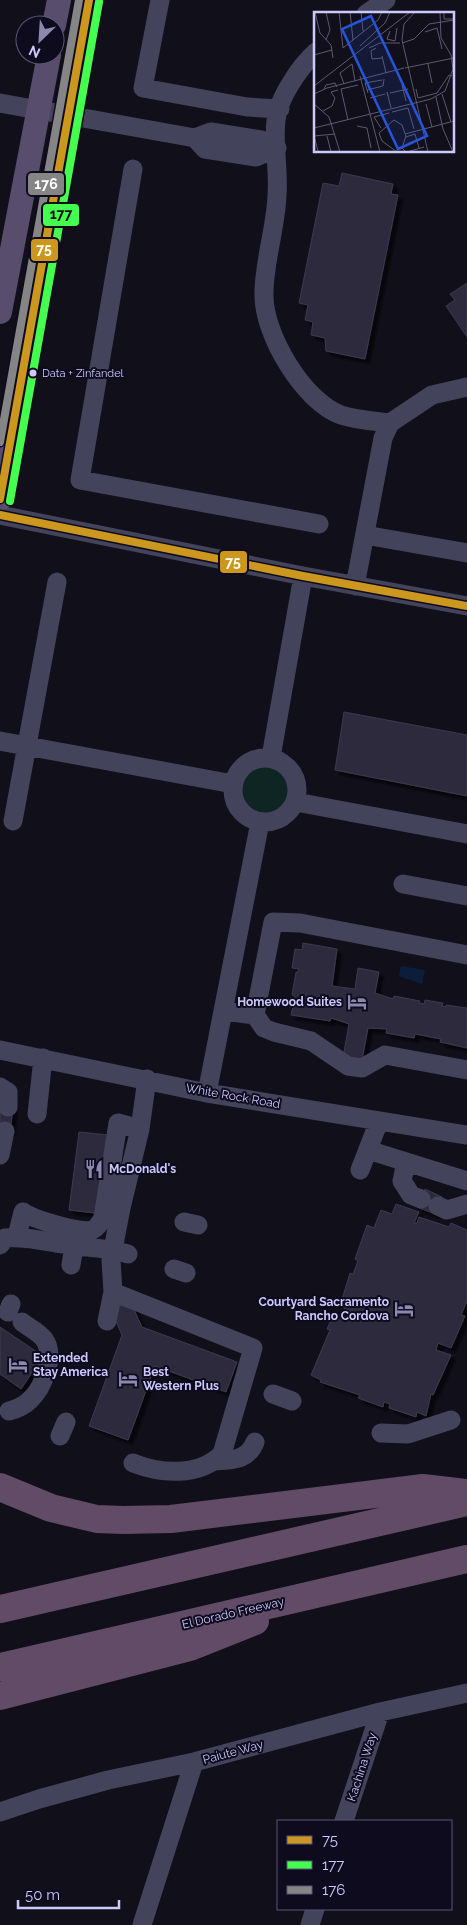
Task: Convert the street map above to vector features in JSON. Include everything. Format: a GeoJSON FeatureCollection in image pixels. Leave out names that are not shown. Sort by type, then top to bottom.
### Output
{"type":"FeatureCollection","features":[{"type":"Feature","properties":{"kind":"highway"},"geometry":{"type":"LineString","coordinates":[[3,1488],[51,1508],[97,1518],[123,1520],[171,1519],[424,1488],[467,1493]]}},
{"type":"Feature","properties":{"kind":"highway"},"geometry":{"type":"LineString","coordinates":[[0,1609],[467,1502]]}},
{"type":"Feature","properties":{"kind":"highway","name":"El Dorado Freeway"},"geometry":{"type":"LineString","coordinates":[[0,1667],[467,1559]]}},
{"type":"Feature","properties":{"kind":"highway"},"geometry":{"type":"LineString","coordinates":[[0,1696],[190,1648],[333,1589]]}},
{"type":"Feature","properties":{"kind":"main road"},"geometry":{"type":"LineString","coordinates":[[56,15],[58,0]]}},
{"type":"Feature","properties":{"kind":"main road"},"geometry":{"type":"LineString","coordinates":[[0,500],[89,0]]}},
{"type":"Feature","properties":{"kind":"main road"},"geometry":{"type":"LineString","coordinates":[[0,312],[47,65]]}},
{"type":"Feature","properties":{"kind":"street"},"geometry":{"type":"LineString","coordinates":[[160,0],[143,88],[247,108],[280,109]]}},
{"type":"Feature","properties":{"kind":"street"},"geometry":{"type":"LineString","coordinates":[[369,12],[386,0]]}},
{"type":"Feature","properties":{"kind":"street"},"geometry":{"type":"LineString","coordinates":[[314,55],[289,87],[276,118],[278,196],[264,297],[272,332],[292,373],[317,401],[341,415],[390,423]]}},
{"type":"Feature","properties":{"kind":"street"},"geometry":{"type":"LineString","coordinates":[[0,103],[195,138],[205,149],[256,157],[277,148]]}},
{"type":"Feature","properties":{"kind":"street"},"geometry":{"type":"LineString","coordinates":[[133,169],[80,480],[319,524]]}},
{"type":"Feature","properties":{"kind":"street"},"geometry":{"type":"LineString","coordinates":[[355,586],[383,438],[390,423],[432,395],[467,387]]}},
{"type":"Feature","properties":{"kind":"street"},"geometry":{"type":"LineString","coordinates":[[0,515],[303,576],[467,606]]}},
{"type":"Feature","properties":{"kind":"street"},"geometry":{"type":"LineString","coordinates":[[365,535],[467,553]]}},
{"type":"Feature","properties":{"kind":"street"},"geometry":{"type":"LineString","coordinates":[[271,757],[303,576]]}},
{"type":"Feature","properties":{"kind":"street"},"geometry":{"type":"LineString","coordinates":[[13,821],[57,582]]}},
{"type":"Feature","properties":{"kind":"street"},"geometry":{"type":"LineString","coordinates":[[0,741],[233,784]]}},
{"type":"Feature","properties":{"kind":"street"},"geometry":{"type":"LineString","coordinates":[[271,757],[283,762],[292,771],[298,782],[298,795],[296,802],[285,816],[273,822],[260,822],[248,818],[239,809],[233,797],[233,784],[237,773],[246,763],[258,758],[271,757]]}},
{"type":"Feature","properties":{"kind":"street"},"geometry":{"type":"LineString","coordinates":[[296,802],[467,834]]}},
{"type":"Feature","properties":{"kind":"street"},"geometry":{"type":"LineString","coordinates":[[207,1093],[260,822]]}},
{"type":"Feature","properties":{"kind":"street"},"geometry":{"type":"LineString","coordinates":[[403,884],[467,896]]}},
{"type":"Feature","properties":{"kind":"street"},"geometry":{"type":"LineString","coordinates":[[243,916],[273,922],[300,923],[467,955]]}},
{"type":"Feature","properties":{"kind":"street"},"geometry":{"type":"LineString","coordinates":[[254,1015],[273,922]]}},
{"type":"Feature","properties":{"kind":"street"},"geometry":{"type":"LineString","coordinates":[[224,1011],[254,1015],[264,1028],[311,1042],[348,1066],[362,1068],[385,1055],[467,1070]]}},
{"type":"Feature","properties":{"kind":"street","name":"White Rock Road"},"geometry":{"type":"LineString","coordinates":[[0,1052],[43,1058],[207,1093],[467,1135]]}},
{"type":"Feature","properties":{"kind":"street"},"geometry":{"type":"LineString","coordinates":[[37,1114],[43,1058]]}},
{"type":"Feature","properties":{"kind":"street"},"geometry":{"type":"LineString","coordinates":[[107,1321],[113,1292],[111,1260],[120,1252],[147,1080]]}},
{"type":"Feature","properties":{"kind":"street"},"geometry":{"type":"LineString","coordinates":[[0,1087],[8,1092],[8,1107]]}},
{"type":"Feature","properties":{"kind":"street"},"geometry":{"type":"LineString","coordinates":[[360,1170],[379,1121]]}},
{"type":"Feature","properties":{"kind":"street"},"geometry":{"type":"LineString","coordinates":[[120,1252],[14,1241],[23,1212],[33,1219],[83,1231],[93,1230],[98,1226],[103,1218],[118,1123],[140,1129]]}},
{"type":"Feature","properties":{"kind":"street"},"geometry":{"type":"LineString","coordinates":[[0,1155],[5,1131]]}},
{"type":"Feature","properties":{"kind":"street"},"geometry":{"type":"LineString","coordinates":[[368,1150],[467,1181]]}},
{"type":"Feature","properties":{"kind":"street"},"geometry":{"type":"LineString","coordinates":[[406,1162],[402,1181],[411,1195],[421,1199]]}},
{"type":"Feature","properties":{"kind":"street"},"geometry":{"type":"LineString","coordinates":[[438,1206],[447,1210],[467,1204]]}},
{"type":"Feature","properties":{"kind":"street"},"geometry":{"type":"LineString","coordinates":[[71,1265],[74,1246]]}},
{"type":"Feature","properties":{"kind":"street"},"geometry":{"type":"LineString","coordinates":[[113,1292],[253,1348],[222,1454],[215,1461]]}},
{"type":"Feature","properties":{"kind":"street"},"geometry":{"type":"LineString","coordinates":[[9,1411],[19,1408],[32,1399],[46,1372],[49,1350],[46,1331],[14,1313]]}},
{"type":"Feature","properties":{"kind":"street"},"geometry":{"type":"LineString","coordinates":[[273,1394],[292,1401]]}},
{"type":"Feature","properties":{"kind":"street"},"geometry":{"type":"LineString","coordinates":[[381,1433],[408,1434],[451,1420]]}},
{"type":"Feature","properties":{"kind":"street"},"geometry":{"type":"LineString","coordinates":[[133,1463],[153,1471],[173,1472],[215,1461],[239,1459],[252,1450],[255,1442]]}},
{"type":"Feature","properties":{"kind":"street","name":"Paiute Way"},"geometry":{"type":"LineString","coordinates":[[0,1812],[108,1780],[194,1762],[380,1712],[467,1692]]}},
{"type":"Feature","properties":{"kind":"street","name":"Kachina Way"},"geometry":{"type":"LineString","coordinates":[[344,1820],[380,1712]]}},
{"type":"Feature","properties":{"kind":"street"},"geometry":{"type":"LineString","coordinates":[[142,1925],[194,1762]]}},
{"type":"Feature","properties":{"kind":"street"},"geometry":{"type":"LineString","coordinates":[[310,1925],[315,1910]]}},
{"type":"Feature","properties":{"kind":"green space"},"geometry":{"type":"Polygon","coordinates":[[[266,765],[280,769],[287,776],[291,790],[287,804],[280,811],[266,815],[252,811],[245,804],[241,790],[245,776],[252,769],[266,765]]]}},
{"type":"Feature","properties":{"kind":"water"},"geometry":{"type":"Polygon","coordinates":[[[401,966],[425,970],[422,984],[399,976],[401,966]]]}},
{"type":"Feature","properties":{"kind":"building"},"geometry":{"type":"Polygon","coordinates":[[[342,173],[393,184],[391,194],[398,195],[365,359],[326,351],[325,338],[311,335],[313,322],[305,320],[308,305],[299,303],[323,183],[339,186],[342,173]]]}},
{"type":"Feature","properties":{"kind":"building"},"geometry":{"type":"Polygon","coordinates":[[[467,283],[467,337],[446,306],[455,300],[450,294],[467,283]]]}},
{"type":"Feature","properties":{"kind":"building"},"geometry":{"type":"Polygon","coordinates":[[[344,712],[467,735],[467,796],[335,770],[344,712]]]}},
{"type":"Feature","properties":{"kind":"building","name":"Homewood Suites"},"geometry":{"type":"Polygon","coordinates":[[[303,943],[337,949],[332,986],[355,989],[358,968],[379,972],[375,993],[393,999],[394,996],[420,1001],[419,1003],[424,1004],[425,1000],[443,1003],[442,1006],[446,1007],[446,1005],[467,1008],[467,1048],[440,1042],[441,1039],[415,1034],[414,1038],[386,1033],[387,1029],[368,1028],[362,1060],[343,1057],[349,1024],[331,1018],[330,1021],[291,1015],[295,996],[292,995],[296,972],[299,969],[292,968],[295,949],[302,950],[303,943]]]}},
{"type":"Feature","properties":{"kind":"building"},"geometry":{"type":"Polygon","coordinates":[[[0,1101],[13,1108],[10,1132],[0,1130],[0,1101]]]}},
{"type":"Feature","properties":{"kind":"building"},"geometry":{"type":"Polygon","coordinates":[[[79,1132],[109,1135],[103,1214],[69,1210],[79,1132]]]}},
{"type":"Feature","properties":{"kind":"building"},"geometry":{"type":"Polygon","coordinates":[[[425,1189],[442,1197],[435,1214],[417,1207],[425,1189]]]}},
{"type":"Feature","properties":{"kind":"building","name":"Courtyard Sacramento Rancho Cordova"},"geometry":{"type":"Polygon","coordinates":[[[396,1204],[419,1212],[414,1223],[417,1223],[419,1217],[449,1227],[451,1223],[467,1230],[467,1301],[461,1315],[465,1316],[451,1348],[438,1343],[436,1350],[451,1355],[433,1395],[431,1394],[426,1416],[417,1412],[416,1417],[389,1408],[390,1404],[384,1402],[383,1407],[358,1398],[360,1395],[320,1382],[321,1380],[311,1375],[330,1330],[327,1329],[334,1313],[349,1318],[352,1312],[340,1306],[350,1273],[353,1274],[358,1261],[355,1259],[367,1225],[374,1228],[381,1210],[392,1214],[396,1204]]]}},
{"type":"Feature","properties":{"kind":"building","name":"Best Western Plus"},"geometry":{"type":"Polygon","coordinates":[[[130,1301],[142,1327],[237,1362],[226,1392],[155,1366],[128,1440],[89,1426],[122,1335],[111,1310],[130,1301]]]}},
{"type":"Feature","properties":{"kind":"building","name":"Extended Stay America"},"geometry":{"type":"Polygon","coordinates":[[[0,1327],[43,1356],[21,1389],[0,1374],[0,1327]]]}},
{"type":"Feature","properties":{"kind":"transit line","name":"176"},"geometry":{"type":"LineString","coordinates":[[0,442],[79,0]]}},
{"type":"Feature","properties":{"kind":"transit line","name":"75"},"geometry":{"type":"LineString","coordinates":[[0,499],[89,0]]}},
{"type":"Feature","properties":{"kind":"transit line","name":"177"},"geometry":{"type":"LineString","coordinates":[[10,501],[99,2]]}},
{"type":"Feature","properties":{"kind":"transit line","name":"75"},"geometry":{"type":"LineString","coordinates":[[0,515],[303,576],[467,606]]}},
{"type":"Feature","properties":{"kind":"place","name":"Data + Zinfandel"},"geometry":{"type":"Point","coordinates":[33,373]}},
{"type":"Feature","properties":{"kind":"place","name":"Homewood Suites"},"geometry":{"type":"Point","coordinates":[357,1002]}},
{"type":"Feature","properties":{"kind":"place","name":"McDonald's"},"geometry":{"type":"Point","coordinates":[94,1169]}},
{"type":"Feature","properties":{"kind":"place","name":"Courtyard Sacramento Rancho Cordova"},"geometry":{"type":"Point","coordinates":[404,1309]}},
{"type":"Feature","properties":{"kind":"place","name":"Extended Stay America"},"geometry":{"type":"Point","coordinates":[18,1365]}},
{"type":"Feature","properties":{"kind":"place","name":"Best Western Plus"},"geometry":{"type":"Point","coordinates":[128,1379]}}]}
